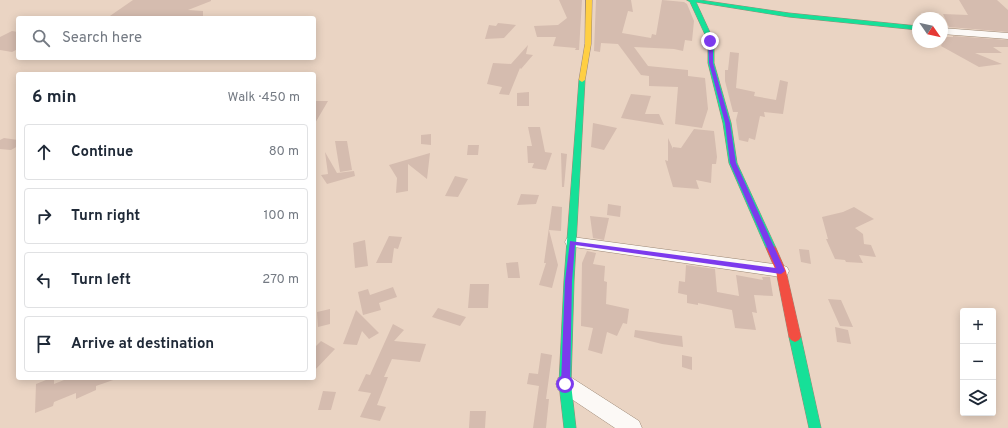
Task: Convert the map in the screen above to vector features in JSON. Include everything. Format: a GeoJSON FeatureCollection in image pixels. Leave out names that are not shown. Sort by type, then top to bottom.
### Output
{"type":"FeatureCollection","features":[{"type":"Feature","properties":{"kind":"street"},"geometry":{"type":"LineString","coordinates":[[570,428],[565,384],[569,281],[581,83],[588,44],[589,0]]}},
{"type":"Feature","properties":{"kind":"street"},"geometry":{"type":"LineString","coordinates":[[691,0],[788,14],[912,27]]}},
{"type":"Feature","properties":{"kind":"street"},"geometry":{"type":"LineString","coordinates":[[691,0],[707,30],[710,41],[711,63],[727,123],[733,163],[781,271],[815,428]]}},
{"type":"Feature","properties":{"kind":"street"},"geometry":{"type":"LineString","coordinates":[[948,31],[1008,36]]}},
{"type":"Feature","properties":{"kind":"street"},"geometry":{"type":"LineString","coordinates":[[572,242],[781,271]]}},
{"type":"Feature","properties":{"kind":"street"},"geometry":{"type":"LineString","coordinates":[[565,384],[632,428]]}},
{"type":"Feature","properties":{"kind":"building"},"geometry":{"type":"Polygon","coordinates":[[[133,0],[211,0],[188,10],[203,11],[203,16],[110,16],[133,0]]]}},
{"type":"Feature","properties":{"kind":"building"},"geometry":{"type":"Polygon","coordinates":[[[559,0],[582,0],[579,50],[575,50],[576,48],[553,46],[556,37],[537,37],[534,26],[558,25],[567,18],[559,0]]]}},
{"type":"Feature","properties":{"kind":"building"},"geometry":{"type":"Polygon","coordinates":[[[596,0],[631,0],[633,12],[628,11],[622,33],[651,38],[652,34],[656,35],[662,0],[684,2],[687,4],[694,21],[692,41],[685,40],[683,51],[674,49],[634,47],[648,66],[688,70],[688,76],[705,78],[708,109],[702,128],[675,124],[678,87],[649,86],[649,76],[641,75],[618,44],[601,43],[600,52],[594,51],[596,0]]]}},
{"type":"Feature","properties":{"kind":"building"},"geometry":{"type":"Polygon","coordinates":[[[959,0],[997,0],[1008,10],[1008,32],[949,27],[948,14],[968,15],[959,0]]]}},
{"type":"Feature","properties":{"kind":"building"},"geometry":{"type":"Polygon","coordinates":[[[498,23],[516,25],[504,38],[485,39],[489,25],[496,26],[498,23]]]}},
{"type":"Feature","properties":{"kind":"building"},"geometry":{"type":"Polygon","coordinates":[[[12,31],[16,32],[16,50],[12,52],[0,50],[0,37],[12,31]]]}},
{"type":"Feature","properties":{"kind":"building"},"geometry":{"type":"Polygon","coordinates":[[[948,37],[1008,40],[1008,47],[993,47],[1002,53],[975,53],[1002,64],[979,67],[945,48],[948,48],[948,37]]]}},
{"type":"Feature","properties":{"kind":"building"},"geometry":{"type":"Polygon","coordinates":[[[528,45],[526,54],[533,55],[521,69],[520,68],[509,95],[499,94],[502,87],[487,84],[493,63],[511,64],[528,45]]]}},
{"type":"Feature","properties":{"kind":"building"},"geometry":{"type":"Polygon","coordinates":[[[730,52],[739,53],[736,88],[755,92],[754,96],[776,100],[780,80],[788,82],[783,114],[764,112],[765,117],[760,116],[755,140],[749,138],[748,142],[739,140],[736,120],[738,112],[733,112],[725,81],[725,70],[728,70],[730,52]]]}},
{"type":"Feature","properties":{"kind":"building"},"geometry":{"type":"Polygon","coordinates":[[[529,92],[529,106],[517,106],[517,93],[529,92]]]}},
{"type":"Feature","properties":{"kind":"building"},"geometry":{"type":"Polygon","coordinates":[[[631,94],[651,96],[645,114],[659,114],[664,125],[621,118],[631,94]]]}},
{"type":"Feature","properties":{"kind":"building"},"geometry":{"type":"Polygon","coordinates":[[[316,101],[328,101],[316,122],[316,101]]]}},
{"type":"Feature","properties":{"kind":"building"},"geometry":{"type":"Polygon","coordinates":[[[593,123],[617,128],[604,150],[591,147],[593,123]]]}},
{"type":"Feature","properties":{"kind":"building"},"geometry":{"type":"Polygon","coordinates":[[[528,127],[540,127],[545,152],[552,153],[546,170],[532,168],[534,163],[528,163],[527,146],[532,146],[528,127]]]}},
{"type":"Feature","properties":{"kind":"building"},"geometry":{"type":"Polygon","coordinates":[[[694,129],[714,131],[717,157],[716,164],[712,164],[711,183],[696,180],[699,189],[673,187],[665,160],[668,161],[668,138],[673,149],[673,147],[681,148],[694,129]]]}},
{"type":"Feature","properties":{"kind":"building"},"geometry":{"type":"Polygon","coordinates":[[[431,134],[431,145],[421,144],[421,135],[431,134]]]}},
{"type":"Feature","properties":{"kind":"building"},"geometry":{"type":"Polygon","coordinates":[[[4,138],[16,140],[16,147],[11,150],[0,149],[0,140],[4,138]]]}},
{"type":"Feature","properties":{"kind":"building"},"geometry":{"type":"Polygon","coordinates":[[[335,141],[347,141],[352,170],[340,172],[335,141]]]}},
{"type":"Feature","properties":{"kind":"building"},"geometry":{"type":"Polygon","coordinates":[[[468,145],[479,145],[478,155],[467,155],[468,145]]]}},
{"type":"Feature","properties":{"kind":"building"},"geometry":{"type":"Polygon","coordinates":[[[325,152],[337,173],[354,171],[355,176],[327,184],[321,175],[328,174],[325,152]]]}},
{"type":"Feature","properties":{"kind":"building"},"geometry":{"type":"Polygon","coordinates":[[[430,153],[427,179],[408,164],[408,191],[396,193],[397,178],[389,165],[430,153]]]}},
{"type":"Feature","properties":{"kind":"building"},"geometry":{"type":"Polygon","coordinates":[[[561,153],[567,154],[564,187],[562,187],[561,153]]]}},
{"type":"Feature","properties":{"kind":"building"},"geometry":{"type":"Polygon","coordinates":[[[455,176],[468,179],[458,197],[445,196],[455,176]]]}},
{"type":"Feature","properties":{"kind":"building"},"geometry":{"type":"Polygon","coordinates":[[[521,194],[539,195],[536,204],[517,205],[521,194]]]}},
{"type":"Feature","properties":{"kind":"building"},"geometry":{"type":"Polygon","coordinates":[[[608,204],[621,206],[620,217],[607,215],[608,204]]]}},
{"type":"Feature","properties":{"kind":"building"},"geometry":{"type":"Polygon","coordinates":[[[552,206],[562,207],[561,231],[549,230],[558,265],[552,288],[539,285],[546,263],[544,263],[552,206]]]}},
{"type":"Feature","properties":{"kind":"building"},"geometry":{"type":"Polygon","coordinates":[[[854,207],[874,219],[855,228],[863,234],[864,244],[871,245],[876,257],[859,255],[863,263],[846,262],[845,260],[835,259],[826,239],[828,239],[822,217],[843,212],[854,207]]]}},
{"type":"Feature","properties":{"kind":"building"},"geometry":{"type":"Polygon","coordinates":[[[590,216],[609,218],[604,240],[593,238],[590,216]]]}},
{"type":"Feature","properties":{"kind":"building"},"geometry":{"type":"Polygon","coordinates":[[[389,236],[402,237],[398,249],[394,248],[392,263],[376,263],[389,236]]]}},
{"type":"Feature","properties":{"kind":"building"},"geometry":{"type":"Polygon","coordinates":[[[365,240],[368,266],[355,268],[353,243],[365,240]]]}},
{"type":"Feature","properties":{"kind":"building"},"geometry":{"type":"Polygon","coordinates":[[[799,249],[809,250],[811,264],[801,262],[799,249]]]}},
{"type":"Feature","properties":{"kind":"building"},"geometry":{"type":"Polygon","coordinates":[[[587,251],[596,253],[593,264],[605,266],[604,281],[607,282],[606,304],[629,309],[627,324],[623,323],[617,336],[607,332],[602,354],[588,350],[593,328],[581,326],[582,263],[587,251]]]}},
{"type":"Feature","properties":{"kind":"building"},"geometry":{"type":"Polygon","coordinates":[[[518,262],[520,278],[508,278],[506,263],[518,262]]]}},
{"type":"Feature","properties":{"kind":"building"},"geometry":{"type":"Polygon","coordinates":[[[686,265],[715,269],[717,292],[739,296],[736,275],[763,280],[762,277],[770,277],[773,296],[754,295],[757,313],[752,312],[756,330],[735,328],[732,310],[698,303],[698,305],[687,303],[687,295],[678,293],[679,281],[685,282],[686,265]]]}},
{"type":"Feature","properties":{"kind":"building"},"geometry":{"type":"Polygon","coordinates":[[[470,284],[489,284],[488,308],[468,308],[470,284]]]}},
{"type":"Feature","properties":{"kind":"building"},"geometry":{"type":"Polygon","coordinates":[[[393,287],[397,297],[379,303],[381,310],[363,315],[358,292],[368,289],[370,295],[393,287]]]}},
{"type":"Feature","properties":{"kind":"building"},"geometry":{"type":"Polygon","coordinates":[[[828,299],[841,300],[853,327],[840,326],[828,299]]]}},
{"type":"Feature","properties":{"kind":"building"},"geometry":{"type":"Polygon","coordinates":[[[438,308],[466,317],[460,326],[432,317],[438,308]]]}},
{"type":"Feature","properties":{"kind":"building"},"geometry":{"type":"Polygon","coordinates":[[[330,309],[330,324],[318,327],[317,312],[330,309]]]}},
{"type":"Feature","properties":{"kind":"building"},"geometry":{"type":"Polygon","coordinates":[[[356,310],[379,333],[369,339],[362,331],[357,345],[343,344],[356,310]]]}},
{"type":"Feature","properties":{"kind":"building"},"geometry":{"type":"Polygon","coordinates":[[[393,324],[404,330],[394,341],[426,344],[420,362],[392,359],[384,377],[388,377],[377,405],[386,407],[380,421],[360,417],[371,393],[358,391],[366,374],[370,375],[393,324]]]}},
{"type":"Feature","properties":{"kind":"building"},"geometry":{"type":"Polygon","coordinates":[[[835,327],[848,330],[851,344],[837,342],[835,327]]]}},
{"type":"Feature","properties":{"kind":"building"},"geometry":{"type":"Polygon","coordinates":[[[635,330],[682,336],[683,347],[662,344],[634,337],[635,330]]]}},
{"type":"Feature","properties":{"kind":"building"},"geometry":{"type":"Polygon","coordinates":[[[321,341],[335,349],[316,369],[316,346],[321,341]]]}},
{"type":"Feature","properties":{"kind":"building"},"geometry":{"type":"Polygon","coordinates":[[[541,353],[552,355],[546,399],[549,399],[546,428],[533,428],[539,386],[527,384],[529,373],[538,374],[541,353]]]}},
{"type":"Feature","properties":{"kind":"building"},"geometry":{"type":"Polygon","coordinates":[[[682,355],[692,357],[692,370],[682,367],[682,355]]]}},
{"type":"Feature","properties":{"kind":"building"},"geometry":{"type":"Polygon","coordinates":[[[46,380],[54,380],[54,384],[64,380],[113,380],[96,386],[96,390],[76,399],[76,393],[54,402],[53,406],[35,413],[36,384],[46,380]]]}},
{"type":"Feature","properties":{"kind":"building"},"geometry":{"type":"Polygon","coordinates":[[[323,391],[336,392],[331,410],[318,410],[323,391]]]}},
{"type":"Feature","properties":{"kind":"building"},"geometry":{"type":"Polygon","coordinates":[[[470,411],[486,411],[485,428],[469,428],[470,411]]]}},
{"type":"Feature","properties":{"kind":"traffic: fast"},"geometry":{"type":"LineString","coordinates":[[690,0],[789,15],[912,27]]}},
{"type":"Feature","properties":{"kind":"traffic: fast"},"geometry":{"type":"LineString","coordinates":[[692,0],[711,41],[711,63],[727,123],[733,163],[771,248]]}},
{"type":"Feature","properties":{"kind":"traffic: fast"},"geometry":{"type":"LineString","coordinates":[[570,428],[565,384],[569,281],[582,80]]}},
{"type":"Feature","properties":{"kind":"traffic: fast"},"geometry":{"type":"LineString","coordinates":[[795,337],[815,428]]}},
{"type":"Feature","properties":{"kind":"traffic: slow"},"geometry":{"type":"LineString","coordinates":[[582,80],[588,44],[589,0]]}},
{"type":"Feature","properties":{"kind":"traffic: jam"},"geometry":{"type":"LineString","coordinates":[[771,248],[781,271],[795,337]]}},
{"type":"Feature","properties":{"kind":"route"},"geometry":{"type":"LineString","coordinates":[[565,384],[572,242],[781,271],[733,163],[727,123],[711,63],[710,41]]}}]}
